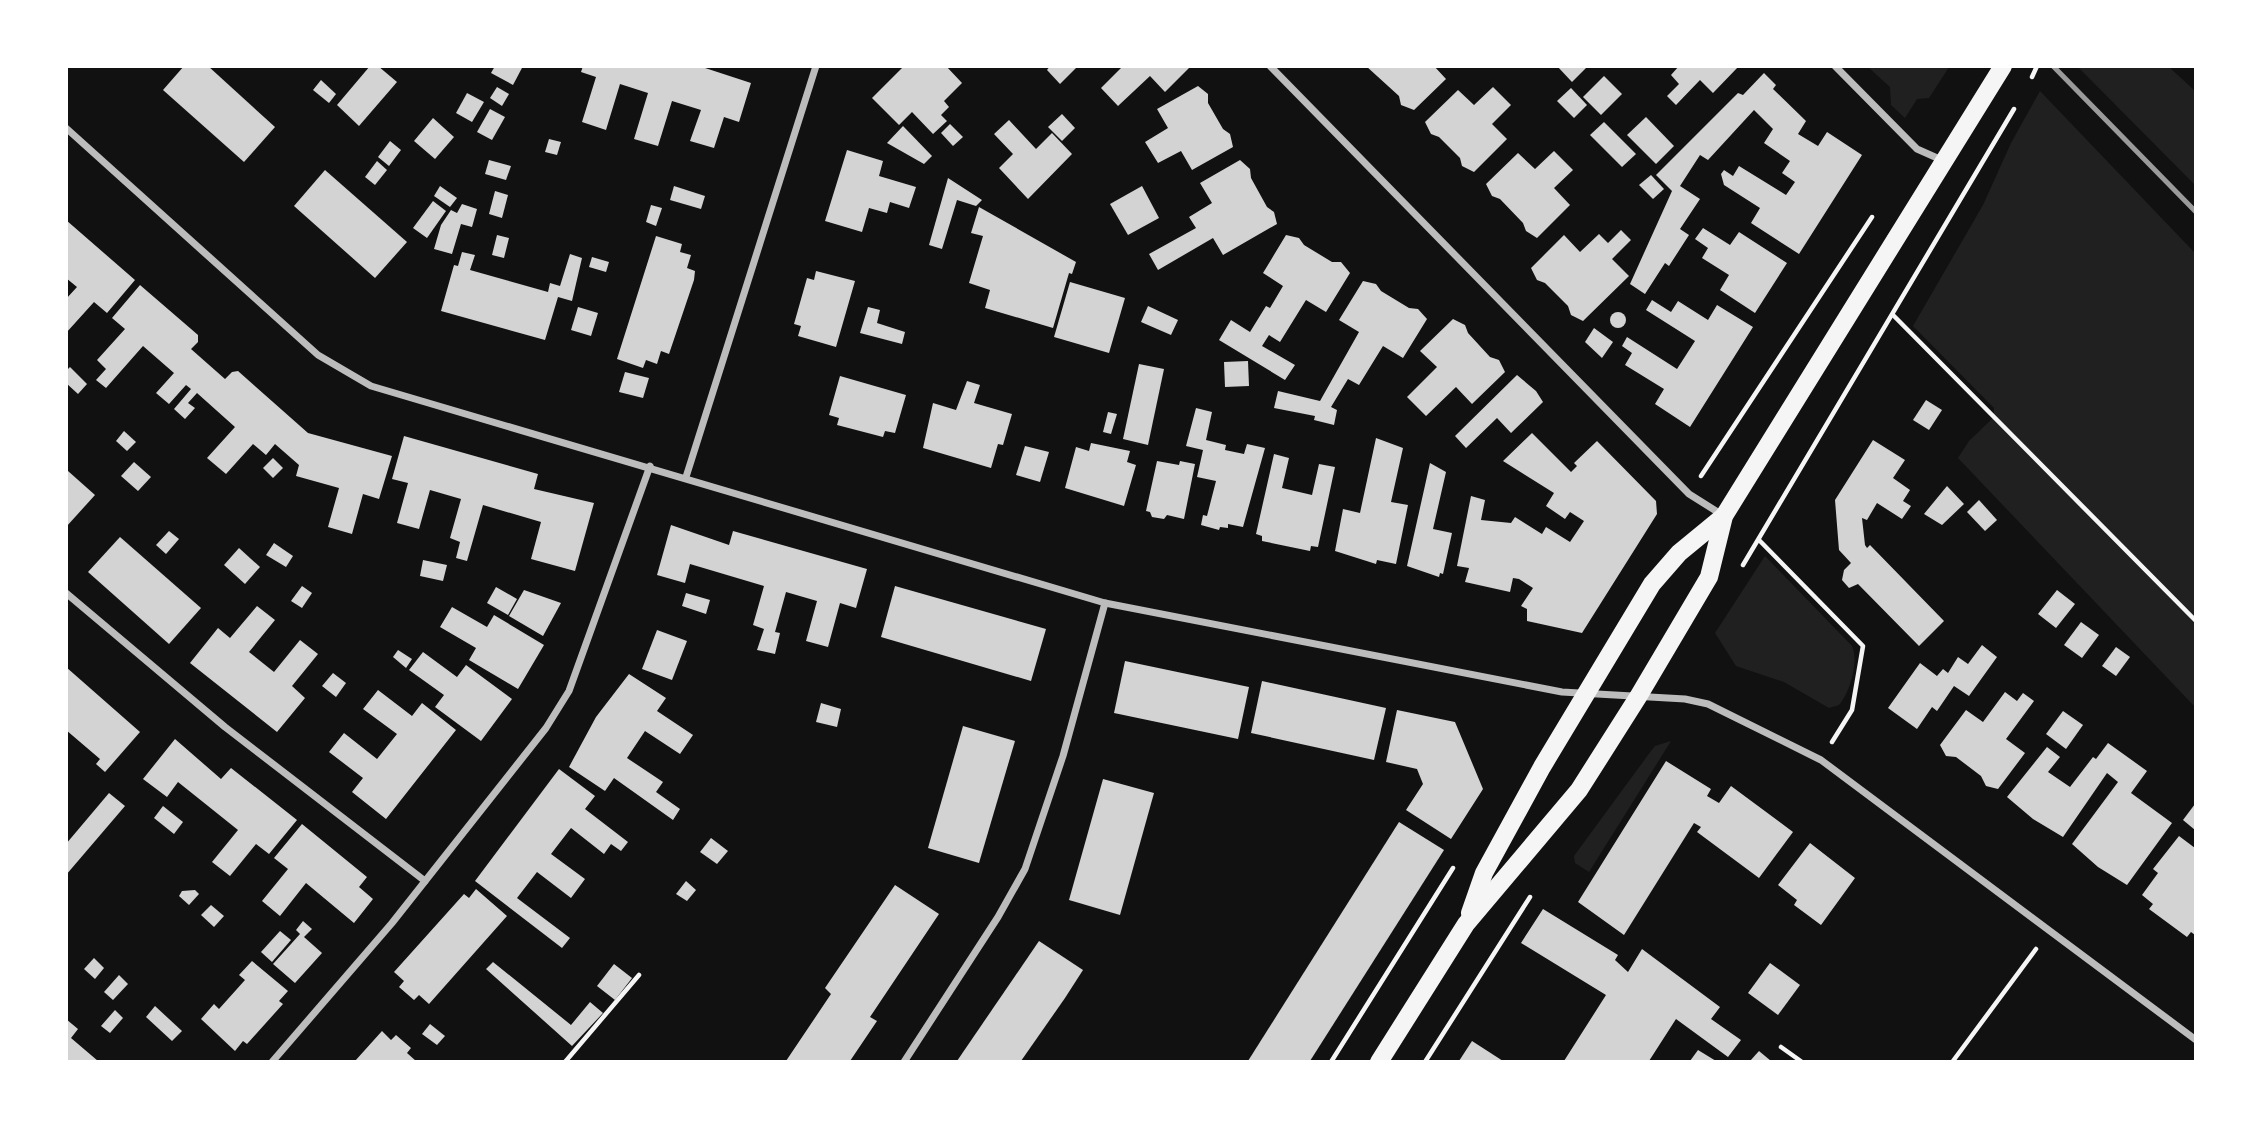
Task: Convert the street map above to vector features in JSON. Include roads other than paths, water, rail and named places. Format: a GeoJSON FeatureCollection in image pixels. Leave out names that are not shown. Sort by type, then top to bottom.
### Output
{"type":"FeatureCollection","features":[{"type":"Feature","properties":{"kind":"main road"},"geometry":{"type":"LineString","coordinates":[[1379,1062],[1466,924],[1578,790],[1638,697],[1709,577],[1724,516],[2003,66]]}},
{"type":"Feature","properties":{"kind":"main road"},"geometry":{"type":"LineString","coordinates":[[1466,924],[1484,873],[1542,767],[1652,584],[1679,552],[1724,516]]}},
{"type":"Feature","properties":{"kind":"street"},"geometry":{"type":"LineString","coordinates":[[686,477],[816,66]]}},
{"type":"Feature","properties":{"kind":"street"},"geometry":{"type":"LineString","coordinates":[[1270,66],[1689,494],[1724,516]]}},
{"type":"Feature","properties":{"kind":"street"},"geometry":{"type":"LineString","coordinates":[[1835,66],[1917,149],[1944,161]]}},
{"type":"Feature","properties":{"kind":"street"},"geometry":{"type":"LineString","coordinates":[[66,128],[318,355],[343,372],[372,386],[650,466],[1105,603],[1586,695],[1685,699],[1707,704],[1821,760],[2196,1040]]}},
{"type":"Feature","properties":{"kind":"street"},"geometry":{"type":"LineString","coordinates":[[272,1062],[425,881],[546,728],[569,691],[650,466]]}},
{"type":"Feature","properties":{"kind":"street"},"geometry":{"type":"LineString","coordinates":[[66,593],[225,727],[425,881]]}},
{"type":"Feature","properties":{"kind":"street"},"geometry":{"type":"LineString","coordinates":[[904,1062],[998,918],[1025,869],[1063,757],[1105,603]]}},
{"type":"Feature","properties":{"kind":"railway"},"geometry":{"type":"LineString","coordinates":[[2053,66],[2196,212]]}}]}
